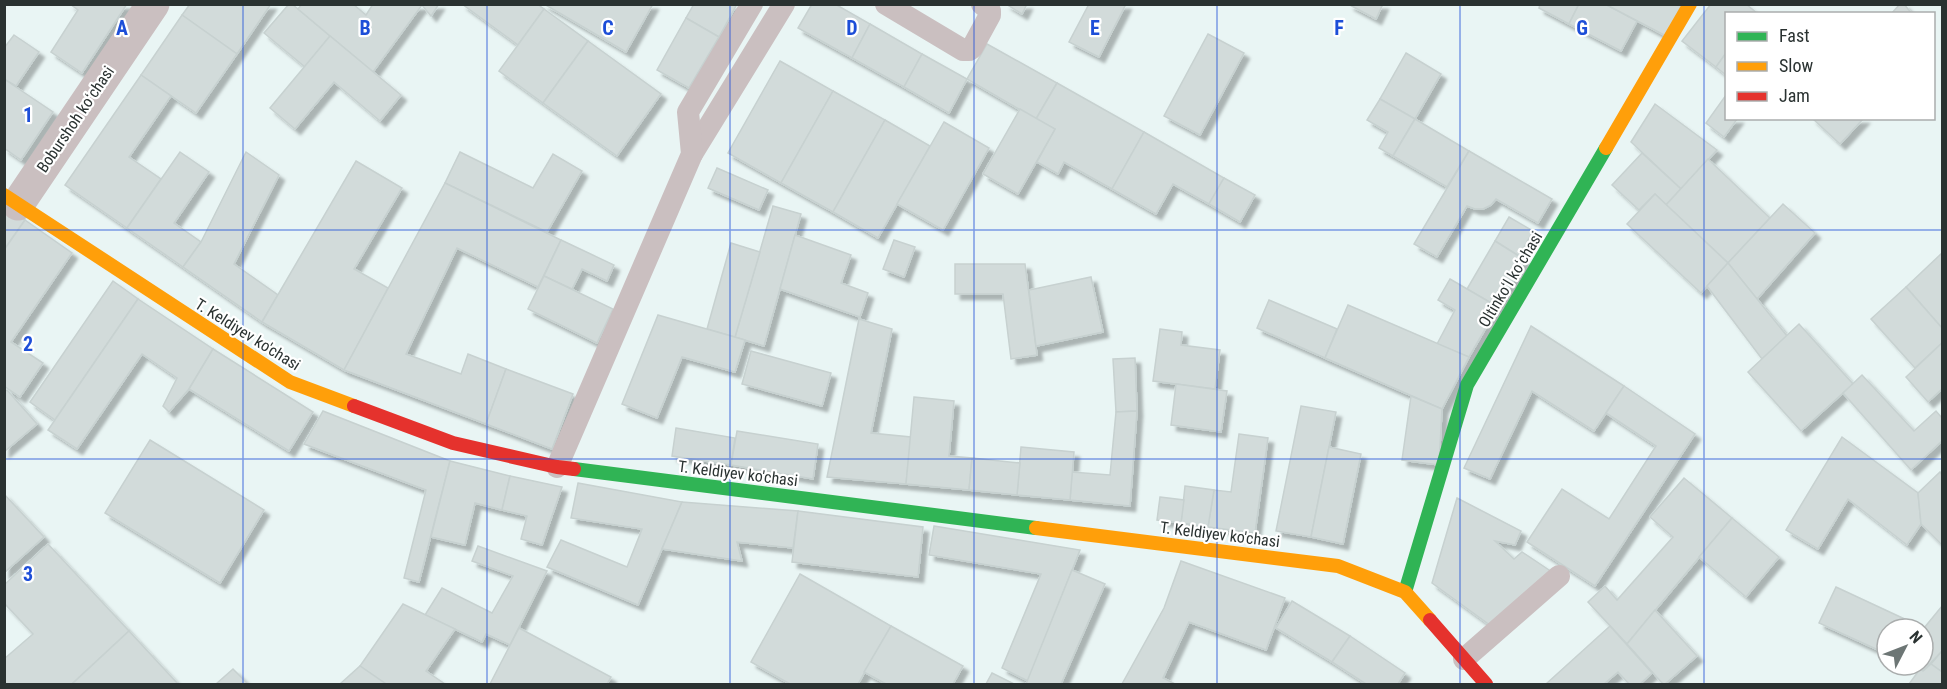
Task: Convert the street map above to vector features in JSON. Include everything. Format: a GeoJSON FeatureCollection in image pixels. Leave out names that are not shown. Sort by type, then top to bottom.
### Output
{"type":"FeatureCollection","features":[{"type":"Feature","properties":{"kind":"street","name":"Boburshoh koʻchasi"},"geometry":{"type":"LineString","coordinates":[[11,200],[153,4]]}},
{"type":"Feature","properties":{"kind":"street","name":"Oltinkoʻl koʻchasi"},"geometry":{"type":"LineString","coordinates":[[1405,591],[1467,385],[1690,4]]}},
{"type":"Feature","properties":{"kind":"street","name":"T. Keldiyev ko'chasi"},"geometry":{"type":"LineString","coordinates":[[11,200],[290,382],[453,442],[558,467],[1338,566],[1405,591],[1486,684]]}},
{"type":"Feature","properties":{"kind":"lane"},"geometry":{"type":"LineString","coordinates":[[692,154],[688,112],[752,4]]}},
{"type":"Feature","properties":{"kind":"lane"},"geometry":{"type":"LineString","coordinates":[[558,467],[692,154],[784,4]]}},
{"type":"Feature","properties":{"kind":"lane"},"geometry":{"type":"LineString","coordinates":[[886,4],[963,50],[969,50],[990,15],[990,11],[982,4]]}},
{"type":"Feature","properties":{"kind":"lane"},"geometry":{"type":"LineString","coordinates":[[1464,659],[1559,576]]}},
{"type":"Feature","properties":{"kind":"building"},"geometry":{"type":"Polygon","coordinates":[[[70,4],[127,4],[82,73],[51,52],[78,10],[70,4]]]}},
{"type":"Feature","properties":{"kind":"building"},"geometry":{"type":"Polygon","coordinates":[[[190,4],[271,4],[237,54],[182,15],[190,4]]]}},
{"type":"Feature","properties":{"kind":"building"},"geometry":{"type":"Polygon","coordinates":[[[289,4],[292,4],[330,36],[305,67],[264,33],[289,4]]]}},
{"type":"Feature","properties":{"kind":"building"},"geometry":{"type":"Polygon","coordinates":[[[302,4],[353,4],[366,15],[373,4],[422,5],[373,72],[298,9],[302,4]]]}},
{"type":"Feature","properties":{"kind":"building"},"geometry":{"type":"Polygon","coordinates":[[[421,4],[439,4],[431,16],[421,4]]]}},
{"type":"Feature","properties":{"kind":"building"},"geometry":{"type":"Polygon","coordinates":[[[462,4],[537,4],[544,9],[518,45],[462,4]]]}},
{"type":"Feature","properties":{"kind":"building"},"geometry":{"type":"Polygon","coordinates":[[[544,4],[653,4],[626,52],[544,4]]]}},
{"type":"Feature","properties":{"kind":"building"},"geometry":{"type":"Polygon","coordinates":[[[694,4],[737,4],[719,37],[686,18],[694,4]]]}},
{"type":"Feature","properties":{"kind":"building"},"geometry":{"type":"Polygon","coordinates":[[[812,4],[835,4],[870,24],[852,58],[798,28],[812,4]]]}},
{"type":"Feature","properties":{"kind":"building"},"geometry":{"type":"Polygon","coordinates":[[[1006,4],[1027,4],[1022,14],[1006,4]]]}},
{"type":"Feature","properties":{"kind":"building"},"geometry":{"type":"Polygon","coordinates":[[[1089,4],[1126,4],[1099,57],[1069,42],[1089,4]]]}},
{"type":"Feature","properties":{"kind":"building"},"geometry":{"type":"Polygon","coordinates":[[[1348,4],[1383,4],[1376,19],[1348,4]]]}},
{"type":"Feature","properties":{"kind":"building"},"geometry":{"type":"Polygon","coordinates":[[[1540,4],[1579,4],[1569,24],[1539,8],[1540,4]]]}},
{"type":"Feature","properties":{"kind":"building"},"geometry":{"type":"Polygon","coordinates":[[[1579,4],[1605,4],[1637,21],[1621,51],[1569,24],[1579,4]]]}},
{"type":"Feature","properties":{"kind":"building"},"geometry":{"type":"Polygon","coordinates":[[[1605,4],[1682,4],[1666,36],[1605,4]]]}},
{"type":"Feature","properties":{"kind":"building"},"geometry":{"type":"Polygon","coordinates":[[[1711,4],[1746,4],[1756,12],[1725,12],[1725,54],[1716,67],[1682,41],[1711,4]]]}},
{"type":"Feature","properties":{"kind":"building"},"geometry":{"type":"Polygon","coordinates":[[[1900,4],[1904,4],[1910,12],[1893,12],[1900,4]]]}},
{"type":"Feature","properties":{"kind":"building"},"geometry":{"type":"Polygon","coordinates":[[[544,9],[588,41],[543,103],[499,71],[544,9]]]}},
{"type":"Feature","properties":{"kind":"building"},"geometry":{"type":"Polygon","coordinates":[[[182,15],[237,54],[196,113],[141,75],[182,15]]]}},
{"type":"Feature","properties":{"kind":"building"},"geometry":{"type":"Polygon","coordinates":[[[686,18],[719,37],[689,88],[657,70],[686,18]]]}},
{"type":"Feature","properties":{"kind":"building"},"geometry":{"type":"Polygon","coordinates":[[[870,24],[922,54],[904,87],[852,58],[870,24]]]}},
{"type":"Feature","properties":{"kind":"building"},"geometry":{"type":"Polygon","coordinates":[[[1208,34],[1244,53],[1200,135],[1164,116],[1208,34]]]}},
{"type":"Feature","properties":{"kind":"building"},"geometry":{"type":"Polygon","coordinates":[[[14,35],[39,52],[16,86],[4,79],[4,48],[14,35]]]}},
{"type":"Feature","properties":{"kind":"building"},"geometry":{"type":"Polygon","coordinates":[[[330,36],[401,95],[380,121],[334,82],[295,129],[270,108],[330,36]]]}},
{"type":"Feature","properties":{"kind":"building"},"geometry":{"type":"Polygon","coordinates":[[[588,41],[661,94],[617,156],[543,103],[588,41]]]}},
{"type":"Feature","properties":{"kind":"building"},"geometry":{"type":"Polygon","coordinates":[[[987,44],[1057,83],[1036,119],[967,79],[987,44]]]}},
{"type":"Feature","properties":{"kind":"building"},"geometry":{"type":"Polygon","coordinates":[[[1406,53],[1441,74],[1415,119],[1380,99],[1406,53]]]}},
{"type":"Feature","properties":{"kind":"building"},"geometry":{"type":"Polygon","coordinates":[[[922,54],[967,79],[949,113],[904,87],[922,54]]]}},
{"type":"Feature","properties":{"kind":"building"},"geometry":{"type":"Polygon","coordinates":[[[1725,54],[1725,74],[1716,67],[1725,54]]]}},
{"type":"Feature","properties":{"kind":"building"},"geometry":{"type":"Polygon","coordinates":[[[780,61],[833,91],[781,183],[728,153],[780,61]]]}},
{"type":"Feature","properties":{"kind":"building"},"geometry":{"type":"Polygon","coordinates":[[[141,75],[171,96],[129,157],[161,179],[127,228],[65,185],[141,75]]]}},
{"type":"Feature","properties":{"kind":"building"},"geometry":{"type":"Polygon","coordinates":[[[4,79],[53,112],[21,160],[4,148],[4,79]]]}},
{"type":"Feature","properties":{"kind":"building"},"geometry":{"type":"Polygon","coordinates":[[[1057,83],[1144,132],[1112,189],[1064,162],[1058,174],[1037,162],[1055,129],[1036,119],[1057,83]]]}},
{"type":"Feature","properties":{"kind":"building"},"geometry":{"type":"Polygon","coordinates":[[[833,91],[885,120],[833,212],[781,183],[833,91]]]}},
{"type":"Feature","properties":{"kind":"building"},"geometry":{"type":"Polygon","coordinates":[[[1725,96],[1725,120],[1737,120],[1724,137],[1706,123],[1725,96]]]}},
{"type":"Feature","properties":{"kind":"building"},"geometry":{"type":"Polygon","coordinates":[[[1380,99],[1415,119],[1393,156],[1379,148],[1388,132],[1367,120],[1380,99]]]}},
{"type":"Feature","properties":{"kind":"building"},"geometry":{"type":"Polygon","coordinates":[[[1655,104],[1717,150],[1681,189],[1631,142],[1655,104]]]}},
{"type":"Feature","properties":{"kind":"building"},"geometry":{"type":"Polygon","coordinates":[[[1020,109],[1055,129],[1018,194],[983,174],[1020,109]]]}},
{"type":"Feature","properties":{"kind":"building"},"geometry":{"type":"Polygon","coordinates":[[[1415,119],[1469,151],[1447,187],[1393,156],[1415,119]]]}},
{"type":"Feature","properties":{"kind":"building"},"geometry":{"type":"Polygon","coordinates":[[[885,120],[930,146],[878,238],[833,212],[885,120]]]}},
{"type":"Feature","properties":{"kind":"building"},"geometry":{"type":"Polygon","coordinates":[[[1814,120],[1862,120],[1840,144],[1814,120]]]}},
{"type":"Feature","properties":{"kind":"building"},"geometry":{"type":"Polygon","coordinates":[[[944,122],[989,148],[943,230],[897,204],[944,122]]]}},
{"type":"Feature","properties":{"kind":"building"},"geometry":{"type":"Polygon","coordinates":[[[1144,132],[1224,178],[1209,204],[1173,184],[1156,214],[1112,189],[1144,132]]]}},
{"type":"Feature","properties":{"kind":"building"},"geometry":{"type":"Polygon","coordinates":[[[1469,151],[1552,199],[1538,223],[1496,199],[1483,209],[1467,206],[1437,257],[1414,244],[1469,151]]]}},
{"type":"Feature","properties":{"kind":"building"},"geometry":{"type":"Polygon","coordinates":[[[180,152],[209,172],[174,223],[201,242],[183,267],[127,228],[180,152]]]}},
{"type":"Feature","properties":{"kind":"building"},"geometry":{"type":"Polygon","coordinates":[[[246,152],[279,175],[234,264],[278,295],[262,322],[183,267],[201,242],[246,152]]]}},
{"type":"Feature","properties":{"kind":"building"},"geometry":{"type":"Polygon","coordinates":[[[460,152],[533,188],[553,154],[582,171],[547,232],[445,183],[460,152]]]}},
{"type":"Feature","properties":{"kind":"building"},"geometry":{"type":"Polygon","coordinates":[[[1642,153],[1681,189],[1666,205],[1655,194],[1639,210],[1612,185],[1642,153]]]}},
{"type":"Feature","properties":{"kind":"building"},"geometry":{"type":"Polygon","coordinates":[[[1708,159],[1770,218],[1728,263],[1666,205],[1708,159]]]}},
{"type":"Feature","properties":{"kind":"building"},"geometry":{"type":"Polygon","coordinates":[[[356,161],[402,188],[354,269],[388,288],[344,370],[262,322],[356,161]]]}},
{"type":"Feature","properties":{"kind":"building"},"geometry":{"type":"Polygon","coordinates":[[[717,168],[768,190],[759,210],[708,188],[717,168]]]}},
{"type":"Feature","properties":{"kind":"building"},"geometry":{"type":"Polygon","coordinates":[[[1224,178],[1255,195],[1240,222],[1209,204],[1224,178]]]}},
{"type":"Feature","properties":{"kind":"building"},"geometry":{"type":"Polygon","coordinates":[[[445,183],[561,240],[538,287],[457,248],[406,354],[461,374],[468,354],[506,369],[486,424],[344,370],[445,183]]]}},
{"type":"Feature","properties":{"kind":"building"},"geometry":{"type":"Polygon","coordinates":[[[1655,194],[1728,263],[1701,293],[1627,224],[1655,194]]]}},
{"type":"Feature","properties":{"kind":"building"},"geometry":{"type":"Polygon","coordinates":[[[1783,204],[1815,233],[1757,299],[1728,263],[1783,204]]]}},
{"type":"Feature","properties":{"kind":"building"},"geometry":{"type":"Polygon","coordinates":[[[773,206],[801,214],[764,346],[735,337],[773,206]]]}},
{"type":"Feature","properties":{"kind":"building"},"geometry":{"type":"Polygon","coordinates":[[[4,207],[25,220],[4,250],[4,207]]]}},
{"type":"Feature","properties":{"kind":"building"},"geometry":{"type":"Polygon","coordinates":[[[1509,217],[1533,231],[1519,256],[1495,241],[1509,217]]]}},
{"type":"Feature","properties":{"kind":"building"},"geometry":{"type":"Polygon","coordinates":[[[25,220],[72,253],[11,342],[43,363],[20,397],[4,386],[4,250],[25,220]]]}},
{"type":"Feature","properties":{"kind":"building"},"geometry":{"type":"Polygon","coordinates":[[[795,235],[851,255],[841,283],[868,293],[860,317],[780,289],[795,235]]]}},
{"type":"Feature","properties":{"kind":"building"},"geometry":{"type":"Polygon","coordinates":[[[561,240],[614,265],[607,281],[582,269],[572,289],[544,276],[561,240]]]}},
{"type":"Feature","properties":{"kind":"building"},"geometry":{"type":"Polygon","coordinates":[[[894,240],[915,247],[904,277],[883,269],[894,240]]]}},
{"type":"Feature","properties":{"kind":"building"},"geometry":{"type":"Polygon","coordinates":[[[1495,241],[1525,260],[1498,307],[1467,289],[1495,241]]]}},
{"type":"Feature","properties":{"kind":"building"},"geometry":{"type":"Polygon","coordinates":[[[731,243],[760,252],[735,337],[707,329],[731,243]]]}},
{"type":"Feature","properties":{"kind":"building"},"geometry":{"type":"Polygon","coordinates":[[[1942,253],[1942,328],[1906,287],[1942,253]]]}},
{"type":"Feature","properties":{"kind":"building"},"geometry":{"type":"Polygon","coordinates":[[[1728,263],[1787,336],[1762,359],[1707,286],[1728,263]]]}},
{"type":"Feature","properties":{"kind":"building"},"geometry":{"type":"Polygon","coordinates":[[[955,264],[1025,264],[1037,355],[1011,359],[1003,294],[955,294],[955,264]]]}},
{"type":"Feature","properties":{"kind":"building"},"geometry":{"type":"Polygon","coordinates":[[[544,276],[613,309],[597,343],[528,309],[544,276]]]}},
{"type":"Feature","properties":{"kind":"building"},"geometry":{"type":"Polygon","coordinates":[[[1091,277],[1103,332],[1036,346],[1029,290],[1091,277]]]}},
{"type":"Feature","properties":{"kind":"building"},"geometry":{"type":"Polygon","coordinates":[[[1450,279],[1498,307],[1469,357],[1437,344],[1455,310],[1438,300],[1450,279]]]}},
{"type":"Feature","properties":{"kind":"building"},"geometry":{"type":"Polygon","coordinates":[[[113,281],[138,299],[55,420],[30,402],[113,281]]]}},
{"type":"Feature","properties":{"kind":"building"},"geometry":{"type":"Polygon","coordinates":[[[1906,287],[1942,328],[1942,343],[1915,368],[1871,319],[1906,287]]]}},
{"type":"Feature","properties":{"kind":"building"},"geometry":{"type":"Polygon","coordinates":[[[138,299],[213,349],[189,389],[169,412],[163,406],[177,378],[142,354],[77,449],[48,430],[138,299]]]}},
{"type":"Feature","properties":{"kind":"building"},"geometry":{"type":"Polygon","coordinates":[[[1269,300],[1337,329],[1325,358],[1257,328],[1269,300]]]}},
{"type":"Feature","properties":{"kind":"building"},"geometry":{"type":"Polygon","coordinates":[[[1348,305],[1469,357],[1442,409],[1325,358],[1348,305]]]}},
{"type":"Feature","properties":{"kind":"building"},"geometry":{"type":"Polygon","coordinates":[[[658,315],[745,340],[735,372],[682,357],[657,418],[622,404],[658,315]]]}},
{"type":"Feature","properties":{"kind":"building"},"geometry":{"type":"Polygon","coordinates":[[[859,319],[892,329],[871,433],[911,437],[906,484],[827,477],[859,319]]]}},
{"type":"Feature","properties":{"kind":"building"},"geometry":{"type":"Polygon","coordinates":[[[1799,324],[1853,384],[1801,431],[1748,372],[1799,324]]]}},
{"type":"Feature","properties":{"kind":"building"},"geometry":{"type":"Polygon","coordinates":[[[1531,326],[1624,386],[1594,431],[1532,391],[1490,479],[1464,468],[1531,326]]]}},
{"type":"Feature","properties":{"kind":"building"},"geometry":{"type":"Polygon","coordinates":[[[1160,329],[1182,332],[1181,345],[1220,350],[1215,389],[1153,381],[1160,329]]]}},
{"type":"Feature","properties":{"kind":"building"},"geometry":{"type":"Polygon","coordinates":[[[1942,343],[1942,389],[1928,402],[1906,377],[1942,343]]]}},
{"type":"Feature","properties":{"kind":"building"},"geometry":{"type":"Polygon","coordinates":[[[213,349],[313,412],[289,451],[189,389],[213,349]]]}},
{"type":"Feature","properties":{"kind":"building"},"geometry":{"type":"Polygon","coordinates":[[[751,351],[831,373],[822,406],[742,384],[751,351]]]}},
{"type":"Feature","properties":{"kind":"building"},"geometry":{"type":"Polygon","coordinates":[[[1135,358],[1137,411],[1116,412],[1113,359],[1135,358]]]}},
{"type":"Feature","properties":{"kind":"building"},"geometry":{"type":"Polygon","coordinates":[[[506,369],[573,394],[552,449],[486,424],[506,369]]]}},
{"type":"Feature","properties":{"kind":"building"},"geometry":{"type":"Polygon","coordinates":[[[1862,375],[1914,431],[1936,411],[1942,418],[1942,441],[1911,470],[1843,393],[1862,375]]]}},
{"type":"Feature","properties":{"kind":"building"},"geometry":{"type":"Polygon","coordinates":[[[1176,384],[1227,391],[1221,432],[1171,425],[1176,384]]]}},
{"type":"Feature","properties":{"kind":"building"},"geometry":{"type":"Polygon","coordinates":[[[1624,386],[1695,434],[1595,586],[1527,542],[1562,489],[1609,519],[1656,446],[1606,413],[1624,386]]]}},
{"type":"Feature","properties":{"kind":"building"},"geometry":{"type":"Polygon","coordinates":[[[7,390],[37,424],[4,452],[4,392],[7,390]]]}},
{"type":"Feature","properties":{"kind":"building"},"geometry":{"type":"Polygon","coordinates":[[[1411,396],[1442,409],[1439,465],[1402,460],[1411,396]]]}},
{"type":"Feature","properties":{"kind":"building"},"geometry":{"type":"Polygon","coordinates":[[[914,397],[954,401],[949,456],[972,458],[969,490],[906,484],[914,397]]]}},
{"type":"Feature","properties":{"kind":"building"},"geometry":{"type":"Polygon","coordinates":[[[1301,406],[1336,412],[1311,537],[1276,531],[1301,406]]]}},
{"type":"Feature","properties":{"kind":"building"},"geometry":{"type":"Polygon","coordinates":[[[323,411],[450,461],[419,582],[404,578],[426,490],[304,444],[323,411]]]}},
{"type":"Feature","properties":{"kind":"building"},"geometry":{"type":"Polygon","coordinates":[[[1137,411],[1130,506],[1070,500],[1072,472],[1110,475],[1116,412],[1137,411]]]}},
{"type":"Feature","properties":{"kind":"building"},"geometry":{"type":"Polygon","coordinates":[[[676,428],[735,438],[731,465],[672,456],[676,428]]]}},
{"type":"Feature","properties":{"kind":"building"},"geometry":{"type":"Polygon","coordinates":[[[737,431],[818,444],[813,479],[731,465],[737,431]]]}},
{"type":"Feature","properties":{"kind":"building"},"geometry":{"type":"Polygon","coordinates":[[[1239,434],[1268,438],[1255,533],[1208,527],[1214,490],[1231,492],[1239,434]]]}},
{"type":"Feature","properties":{"kind":"building"},"geometry":{"type":"Polygon","coordinates":[[[1842,437],[1918,493],[1921,524],[1907,545],[1848,499],[1818,549],[1786,530],[1842,437]]]}},
{"type":"Feature","properties":{"kind":"building"},"geometry":{"type":"Polygon","coordinates":[[[150,440],[264,510],[220,583],[105,513],[150,440]]]}},
{"type":"Feature","properties":{"kind":"building"},"geometry":{"type":"Polygon","coordinates":[[[1021,447],[1074,452],[1070,500],[1017,495],[1021,447]]]}},
{"type":"Feature","properties":{"kind":"building"},"geometry":{"type":"Polygon","coordinates":[[[1329,447],[1361,454],[1343,544],[1311,537],[1329,447]]]}},
{"type":"Feature","properties":{"kind":"building"},"geometry":{"type":"Polygon","coordinates":[[[972,458],[1020,463],[1017,495],[969,490],[972,458]]]}},
{"type":"Feature","properties":{"kind":"building"},"geometry":{"type":"Polygon","coordinates":[[[450,461],[510,476],[502,510],[475,503],[465,545],[431,537],[450,461]]]}},
{"type":"Feature","properties":{"kind":"building"},"geometry":{"type":"Polygon","coordinates":[[[1940,472],[1942,475],[1942,545],[1921,524],[1918,493],[1940,472]]]}},
{"type":"Feature","properties":{"kind":"building"},"geometry":{"type":"Polygon","coordinates":[[[510,476],[562,487],[542,545],[521,539],[527,516],[502,510],[510,476]]]}},
{"type":"Feature","properties":{"kind":"building"},"geometry":{"type":"Polygon","coordinates":[[[1684,478],[1732,518],[1627,644],[1588,602],[1605,586],[1617,600],[1673,537],[1650,517],[1684,478]]]}},
{"type":"Feature","properties":{"kind":"building"},"geometry":{"type":"Polygon","coordinates":[[[578,483],[682,502],[638,605],[547,567],[561,540],[627,567],[642,529],[571,518],[578,483]]]}},
{"type":"Feature","properties":{"kind":"building"},"geometry":{"type":"Polygon","coordinates":[[[1185,486],[1214,490],[1208,527],[1181,523],[1185,486]]]}},
{"type":"Feature","properties":{"kind":"building"},"geometry":{"type":"Polygon","coordinates":[[[4,494],[44,537],[4,573],[4,494]]]}},
{"type":"Feature","properties":{"kind":"building"},"geometry":{"type":"Polygon","coordinates":[[[1160,497],[1184,500],[1181,523],[1157,520],[1160,497]]]}},
{"type":"Feature","properties":{"kind":"building"},"geometry":{"type":"Polygon","coordinates":[[[1457,498],[1521,531],[1515,545],[1495,541],[1514,559],[1522,552],[1555,574],[1494,628],[1432,583],[1457,498]]]}},
{"type":"Feature","properties":{"kind":"building"},"geometry":{"type":"Polygon","coordinates":[[[682,502],[798,511],[793,548],[737,542],[742,561],[662,549],[682,502]]]}},
{"type":"Feature","properties":{"kind":"building"},"geometry":{"type":"Polygon","coordinates":[[[798,511],[923,527],[918,577],[792,562],[798,511]]]}},
{"type":"Feature","properties":{"kind":"building"},"geometry":{"type":"Polygon","coordinates":[[[1732,518],[1779,557],[1746,597],[1699,557],[1732,518]]]}},
{"type":"Feature","properties":{"kind":"building"},"geometry":{"type":"Polygon","coordinates":[[[934,526],[1080,550],[1028,681],[1002,668],[1041,574],[929,555],[934,526]]]}},
{"type":"Feature","properties":{"kind":"building"},"geometry":{"type":"Polygon","coordinates":[[[48,544],[129,631],[72,684],[4,684],[4,659],[33,634],[4,603],[4,585],[48,544]]]}},
{"type":"Feature","properties":{"kind":"building"},"geometry":{"type":"Polygon","coordinates":[[[478,546],[547,571],[510,645],[486,634],[482,642],[425,615],[442,588],[492,613],[513,576],[472,561],[478,546]]]}},
{"type":"Feature","properties":{"kind":"building"},"geometry":{"type":"Polygon","coordinates":[[[1181,561],[1285,598],[1266,650],[1189,622],[1163,678],[1175,684],[1122,684],[1164,608],[1181,561]]]}},
{"type":"Feature","properties":{"kind":"building"},"geometry":{"type":"Polygon","coordinates":[[[1072,570],[1105,584],[1061,684],[1026,684],[1072,570]]]}},
{"type":"Feature","properties":{"kind":"building"},"geometry":{"type":"Polygon","coordinates":[[[800,574],[891,626],[858,684],[790,684],[751,662],[800,574]]]}},
{"type":"Feature","properties":{"kind":"building"},"geometry":{"type":"Polygon","coordinates":[[[1836,587],[1900,617],[1875,617],[1875,649],[1819,623],[1836,587]]]}},
{"type":"Feature","properties":{"kind":"building"},"geometry":{"type":"Polygon","coordinates":[[[1292,601],[1350,636],[1332,662],[1276,628],[1292,601]]]}},
{"type":"Feature","properties":{"kind":"building"},"geometry":{"type":"Polygon","coordinates":[[[403,604],[455,629],[426,671],[445,684],[386,684],[360,666],[403,604]]]}},
{"type":"Feature","properties":{"kind":"building"},"geometry":{"type":"Polygon","coordinates":[[[1942,606],[1942,651],[1935,658],[1935,617],[1933,617],[1942,606]]]}},
{"type":"Feature","properties":{"kind":"building"},"geometry":{"type":"Polygon","coordinates":[[[1655,610],[1697,656],[1665,684],[1627,644],[1655,610]]]}},
{"type":"Feature","properties":{"kind":"building"},"geometry":{"type":"Polygon","coordinates":[[[891,626],[963,666],[953,684],[886,684],[864,672],[891,626]]]}},
{"type":"Feature","properties":{"kind":"building"},"geometry":{"type":"Polygon","coordinates":[[[1610,626],[1652,673],[1640,684],[1629,684],[1618,672],[1604,684],[1546,684],[1610,626]]]}},
{"type":"Feature","properties":{"kind":"building"},"geometry":{"type":"Polygon","coordinates":[[[519,628],[611,677],[607,684],[490,684],[519,628]]]}},
{"type":"Feature","properties":{"kind":"building"},"geometry":{"type":"Polygon","coordinates":[[[129,631],[178,684],[72,684],[129,631]]]}},
{"type":"Feature","properties":{"kind":"building"},"geometry":{"type":"Polygon","coordinates":[[[1350,636],[1405,673],[1398,684],[1366,684],[1332,662],[1350,636]]]}},
{"type":"Feature","properties":{"kind":"building"},"geometry":{"type":"Polygon","coordinates":[[[1942,651],[1942,672],[1935,667],[1935,659],[1942,651]]]}},
{"type":"Feature","properties":{"kind":"building"},"geometry":{"type":"Polygon","coordinates":[[[360,666],[386,684],[340,684],[360,666]]]}},
{"type":"Feature","properties":{"kind":"building"},"geometry":{"type":"Polygon","coordinates":[[[1935,667],[1942,672],[1942,684],[1909,684],[1914,677],[1935,677],[1935,667]]]}},
{"type":"Feature","properties":{"kind":"building"},"geometry":{"type":"Polygon","coordinates":[[[233,669],[248,684],[216,684],[233,669]]]}},
{"type":"Feature","properties":{"kind":"building"},"geometry":{"type":"Polygon","coordinates":[[[992,673],[1014,684],[986,684],[992,673]]]}},
{"type":"Feature","properties":{"kind":"traffic: fast"},"geometry":{"type":"LineString","coordinates":[[1405,592],[1467,385],[1606,148]]}},
{"type":"Feature","properties":{"kind":"traffic: fast"},"geometry":{"type":"LineString","coordinates":[[574,469],[1036,528]]}},
{"type":"Feature","properties":{"kind":"traffic: slow"},"geometry":{"type":"LineString","coordinates":[[1606,148],[1690,4]]}},
{"type":"Feature","properties":{"kind":"traffic: slow"},"geometry":{"type":"LineString","coordinates":[[4,195],[290,382],[354,406]]}},
{"type":"Feature","properties":{"kind":"traffic: slow"},"geometry":{"type":"LineString","coordinates":[[1036,528],[1338,566],[1405,592],[1430,620]]}},
{"type":"Feature","properties":{"kind":"traffic: jam"},"geometry":{"type":"LineString","coordinates":[[354,406],[453,443],[574,469]]}},
{"type":"Feature","properties":{"kind":"traffic: jam"},"geometry":{"type":"LineString","coordinates":[[1430,620],[1486,684]]}}]}
